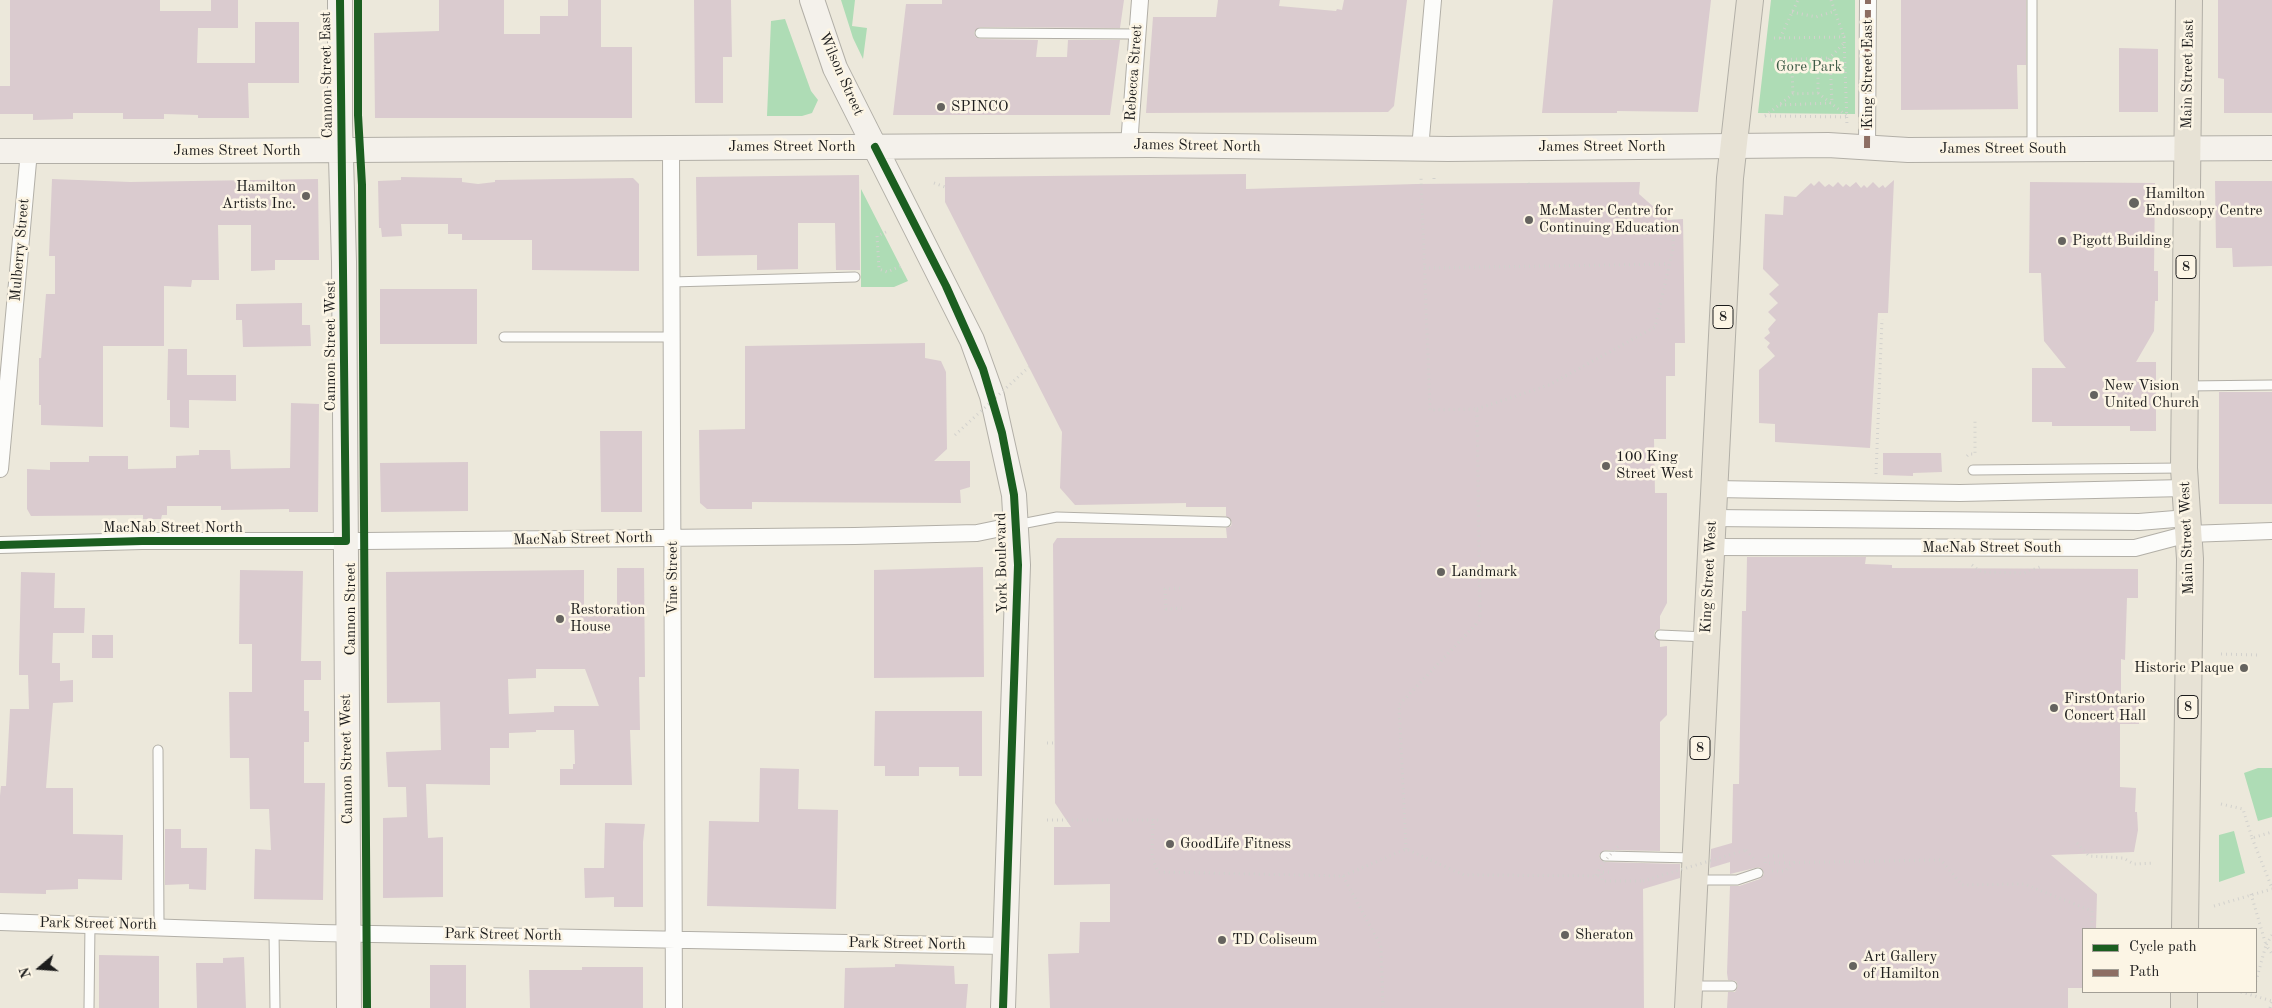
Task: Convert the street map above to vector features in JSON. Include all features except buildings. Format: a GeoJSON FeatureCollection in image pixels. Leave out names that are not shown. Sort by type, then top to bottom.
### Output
{"type":"FeatureCollection","features":[{"type":"Feature","properties":{"kind":"main road","name":"Cannon Street East"},"geometry":{"type":"LineString","coordinates":[[340,0],[342,150]]}},
{"type":"Feature","properties":{"kind":"main road","name":"Wilson Street"},"geometry":{"type":"LineString","coordinates":[[812,0],[835,68],[876,147]]}},
{"type":"Feature","properties":{"kind":"main road","name":"8"},"geometry":{"type":"LineString","coordinates":[[1734,146],[1750,0]]}},
{"type":"Feature","properties":{"kind":"main road","name":"Main Street East"},"geometry":{"type":"LineString","coordinates":[[2187,148],[2189,0]]}},
{"type":"Feature","properties":{"kind":"main road","name":"James Street North"},"geometry":{"type":"LineString","coordinates":[[0,151],[1129,145],[1420,149],[1734,146]]}},
{"type":"Feature","properties":{"kind":"main road","name":"James Street South"},"geometry":{"type":"LineString","coordinates":[[1734,146],[2032,149],[2272,148]]}},
{"type":"Feature","properties":{"kind":"main road","name":"King Street West"},"geometry":{"type":"LineString","coordinates":[[1689,997],[1712,518],[1730,178],[1734,146]]}},
{"type":"Feature","properties":{"kind":"main road","name":"York Boulevard"},"geometry":{"type":"LineString","coordinates":[[876,147],[950,294],[983,369],[1002,433],[1014,494],[1018,565],[1003,1008]]}},
{"type":"Feature","properties":{"kind":"main road","name":"Main Street West"},"geometry":{"type":"LineString","coordinates":[[2185,928],[2190,559],[2185,478],[2184,386],[2187,148]]}},
{"type":"Feature","properties":{"kind":"main road","name":"Cannon Street West"},"geometry":{"type":"LineString","coordinates":[[342,150],[349,1008]]}},
{"type":"Feature","properties":{"kind":"main road"},"geometry":{"type":"LineString","coordinates":[[2184,993],[2184,1008]]}},
{"type":"Feature","properties":{"kind":"street","name":"Rebecca Street"},"geometry":{"type":"LineString","coordinates":[[1129,145],[1140,0]]}},
{"type":"Feature","properties":{"kind":"street"},"geometry":{"type":"LineString","coordinates":[[1420,149],[1433,0]]}},
{"type":"Feature","properties":{"kind":"street","name":"King Street East"},"geometry":{"type":"LineString","coordinates":[[1857,148],[1868,117],[1868,0]]}},
{"type":"Feature","properties":{"kind":"street","name":"Vine Street"},"geometry":{"type":"LineString","coordinates":[[671,148],[674,1008]]}},
{"type":"Feature","properties":{"kind":"street","name":"Mulberry Street"},"geometry":{"type":"LineString","coordinates":[[0,469],[29,151]]}},
{"type":"Feature","properties":{"kind":"street"},"geometry":{"type":"LineString","coordinates":[[1714,489],[1960,493],[2185,478]]}},
{"type":"Feature","properties":{"kind":"street","name":"MacNab Street South"},"geometry":{"type":"LineString","coordinates":[[1712,518],[2139,522],[2272,531]]}},
{"type":"Feature","properties":{"kind":"street","name":"MacNab Street North"},"geometry":{"type":"LineString","coordinates":[[0,545],[142,540],[346,541],[977,533],[1016,525]]}},
{"type":"Feature","properties":{"kind":"street","name":"MacNab Street South"},"geometry":{"type":"LineString","coordinates":[[1711,547],[2135,548],[2188,526]]}},
{"type":"Feature","properties":{"kind":"street","name":"Park Street North"},"geometry":{"type":"LineString","coordinates":[[0,922],[274,931],[1005,946]]}},
{"type":"Feature","properties":{"kind":"lane"},"geometry":{"type":"LineString","coordinates":[[2032,0],[2032,149]]}},
{"type":"Feature","properties":{"kind":"lane"},"geometry":{"type":"LineString","coordinates":[[980,33],[1136,34]]}},
{"type":"Feature","properties":{"kind":"lane"},"geometry":{"type":"LineString","coordinates":[[671,282],[855,278]]}},
{"type":"Feature","properties":{"kind":"lane"},"geometry":{"type":"LineString","coordinates":[[504,337],[672,336]]}},
{"type":"Feature","properties":{"kind":"lane"},"geometry":{"type":"LineString","coordinates":[[2184,386],[2272,386]]}},
{"type":"Feature","properties":{"kind":"lane"},"geometry":{"type":"LineString","coordinates":[[1973,470],[2185,478]]}},
{"type":"Feature","properties":{"kind":"lane"},"geometry":{"type":"LineString","coordinates":[[1016,525],[1057,517],[1226,522]]}},
{"type":"Feature","properties":{"kind":"lane"},"geometry":{"type":"LineString","coordinates":[[1660,635],[1706,637]]}},
{"type":"Feature","properties":{"kind":"lane"},"geometry":{"type":"LineString","coordinates":[[158,750],[159,926]]}},
{"type":"Feature","properties":{"kind":"lane"},"geometry":{"type":"LineString","coordinates":[[1605,856],[1694,869],[1737,880],[1758,873]]}},
{"type":"Feature","properties":{"kind":"lane"},"geometry":{"type":"LineString","coordinates":[[89,1008],[90,924]]}},
{"type":"Feature","properties":{"kind":"lane"},"geometry":{"type":"LineString","coordinates":[[274,931],[276,1008]]}},
{"type":"Feature","properties":{"kind":"lane"},"geometry":{"type":"LineString","coordinates":[[1689,997],[1732,986]]}},
{"type":"Feature","properties":{"kind":"path"},"geometry":{"type":"LineString","coordinates":[[1780,38],[1798,0]]}},
{"type":"Feature","properties":{"kind":"path"},"geometry":{"type":"LineString","coordinates":[[1832,0],[1845,40],[1847,117],[1857,148]]}},
{"type":"Feature","properties":{"kind":"path"},"geometry":{"type":"LineString","coordinates":[[1792,12],[1816,17],[1835,11]]}},
{"type":"Feature","properties":{"kind":"path"},"geometry":{"type":"LineString","coordinates":[[1774,38],[1845,40]]}},
{"type":"Feature","properties":{"kind":"path"},"geometry":{"type":"LineString","coordinates":[[1792,71],[1818,70],[1845,40]]}},
{"type":"Feature","properties":{"kind":"path"},"geometry":{"type":"LineString","coordinates":[[1771,60],[1830,58]]}},
{"type":"Feature","properties":{"kind":"path"},"geometry":{"type":"LineString","coordinates":[[1830,58],[1832,103]]}},
{"type":"Feature","properties":{"kind":"path"},"geometry":{"type":"LineString","coordinates":[[1784,59],[1792,71],[1793,94]]}},
{"type":"Feature","properties":{"kind":"path"},"geometry":{"type":"LineString","coordinates":[[1818,70],[1818,93]]}},
{"type":"Feature","properties":{"kind":"path"},"geometry":{"type":"LineString","coordinates":[[1847,117],[1818,93],[1793,94],[1765,116],[1847,117],[1868,117]]}},
{"type":"Feature","properties":{"kind":"path"},"geometry":{"type":"LineString","coordinates":[[1779,105],[1832,103]]}},
{"type":"Feature","properties":{"kind":"path"},"geometry":{"type":"LineString","coordinates":[[1422,178],[1430,410],[1477,409],[1548,385],[1655,327],[1673,248],[1674,216]]}},
{"type":"Feature","properties":{"kind":"path"},"geometry":{"type":"LineString","coordinates":[[1434,178],[1434,184]]}},
{"type":"Feature","properties":{"kind":"path"},"geometry":{"type":"LineString","coordinates":[[934,183],[945,187]]}},
{"type":"Feature","properties":{"kind":"path"},"geometry":{"type":"LineString","coordinates":[[886,232],[877,236],[879,269],[887,272],[903,265]]}},
{"type":"Feature","properties":{"kind":"path"},"geometry":{"type":"LineString","coordinates":[[1424,268],[1670,264]]}},
{"type":"Feature","properties":{"kind":"path"},"geometry":{"type":"LineString","coordinates":[[1876,478],[1882,319]]}},
{"type":"Feature","properties":{"kind":"path"},"geometry":{"type":"LineString","coordinates":[[955,435],[1029,367]]}},
{"type":"Feature","properties":{"kind":"path"},"geometry":{"type":"LineString","coordinates":[[1406,850],[1399,705],[1480,620],[1477,409]]}},
{"type":"Feature","properties":{"kind":"path"},"geometry":{"type":"LineString","coordinates":[[1966,463],[1969,454],[1975,454],[1974,421]]}},
{"type":"Feature","properties":{"kind":"path"},"geometry":{"type":"LineString","coordinates":[[1180,588],[1165,589],[1166,609],[1183,608]]}},
{"type":"Feature","properties":{"kind":"path"},"geometry":{"type":"LineString","coordinates":[[2221,654],[2259,654]]}},
{"type":"Feature","properties":{"kind":"path"},"geometry":{"type":"LineString","coordinates":[[1046,743],[1054,743]]}},
{"type":"Feature","properties":{"kind":"path"},"geometry":{"type":"LineString","coordinates":[[2214,906],[2272,889],[2243,809],[2220,804]]}},
{"type":"Feature","properties":{"kind":"path"},"geometry":{"type":"LineString","coordinates":[[1046,820],[1159,820]]}},
{"type":"Feature","properties":{"kind":"path"},"geometry":{"type":"LineString","coordinates":[[1153,820],[1152,857],[1158,872],[1343,876],[1406,850],[1464,875],[1602,876]]}},
{"type":"Feature","properties":{"kind":"path"},"geometry":{"type":"LineString","coordinates":[[2252,838],[2272,832]]}},
{"type":"Feature","properties":{"kind":"path"},"geometry":{"type":"LineString","coordinates":[[2077,843],[2089,856],[2123,858],[2134,864],[2154,863]]}},
{"type":"Feature","properties":{"kind":"path"},"geometry":{"type":"LineString","coordinates":[[1596,875],[1603,863],[1620,844]]}},
{"type":"Feature","properties":{"kind":"path"},"geometry":{"type":"LineString","coordinates":[[1605,872],[1602,872],[1602,881],[1643,880],[1746,850]]}},
{"type":"Feature","properties":{"kind":"path"},"geometry":{"type":"LineString","coordinates":[[1784,856],[1766,856],[1766,863],[1941,860],[1962,885],[2024,884],[2092,911],[2092,928]]}},
{"type":"Feature","properties":{"kind":"path"},"geometry":{"type":"LineString","coordinates":[[1772,871],[1785,871],[1794,862]]}},
{"type":"Feature","properties":{"kind":"path"},"geometry":{"type":"LineString","coordinates":[[1343,876],[1381,946],[1383,1008]]}},
{"type":"Feature","properties":{"kind":"path"},"geometry":{"type":"LineString","coordinates":[[2251,894],[2266,945],[2272,954]]}},
{"type":"Feature","properties":{"kind":"path"},"geometry":{"type":"LineString","coordinates":[[2257,977],[2266,945],[2272,935]]}},
{"type":"Feature","properties":{"kind":"path"},"geometry":{"type":"LineString","coordinates":[[2252,993],[2272,1002],[2270,1008]]}},
{"type":"Feature","properties":{"kind":"green space"},"geometry":{"type":"Polygon","coordinates":[[[841,0],[855,0],[852,26],[867,28],[863,59],[853,38],[841,0]]]}},
{"type":"Feature","properties":{"kind":"green space","name":"Gore Park"},"geometry":{"type":"Polygon","coordinates":[[[1771,0],[1855,0],[1855,114],[1758,113],[1771,0]]]}},
{"type":"Feature","properties":{"kind":"green space"},"geometry":{"type":"Polygon","coordinates":[[[785,19],[811,91],[818,100],[812,113],[802,116],[767,116],[771,21],[785,19]]]}},
{"type":"Feature","properties":{"kind":"green space"},"geometry":{"type":"Polygon","coordinates":[[[861,189],[908,281],[894,287],[861,287],[861,189]]]}},
{"type":"Feature","properties":{"kind":"green space"},"geometry":{"type":"Polygon","coordinates":[[[2258,768],[2272,768],[2272,817],[2258,821],[2244,773],[2258,768]]]}},
{"type":"Feature","properties":{"kind":"green space"},"geometry":{"type":"Polygon","coordinates":[[[2234,831],[2245,873],[2219,882],[2219,835],[2234,831]]]}},
{"type":"Feature","properties":{"kind":"marked path"},"geometry":{"type":"LineString","coordinates":[[1867,148],[1868,0]]}},
{"type":"Feature","properties":{"kind":"cycle path"},"geometry":{"type":"LineString","coordinates":[[0,545],[142,541],[346,541],[340,0]]}},
{"type":"Feature","properties":{"kind":"cycle path","name":"Cannon Street"},"geometry":{"type":"LineString","coordinates":[[358,0],[358,115],[362,185],[367,1008]]}},
{"type":"Feature","properties":{"kind":"cycle path"},"geometry":{"type":"LineString","coordinates":[[875,147],[946,286],[983,369],[1002,433],[1014,495],[1018,565],[1003,1008]]}},
{"type":"Feature","properties":{"kind":"place","name":"SPINCO"},"geometry":{"type":"Point","coordinates":[941,107]}},
{"type":"Feature","properties":{"kind":"place","name":"Hamilton Artists Inc."},"geometry":{"type":"Point","coordinates":[306,196]}},
{"type":"Feature","properties":{"kind":"place","name":"Hamilton Endoscopy Centre"},"geometry":{"type":"Point","coordinates":[2134,203]}},
{"type":"Feature","properties":{"kind":"place","name":"McMaster Centre for Continuing Education"},"geometry":{"type":"Point","coordinates":[1529,220]}},
{"type":"Feature","properties":{"kind":"place","name":"Pigott Building"},"geometry":{"type":"Point","coordinates":[2062,241]}},
{"type":"Feature","properties":{"kind":"place","name":"New Vision United Church"},"geometry":{"type":"Point","coordinates":[2094,395]}},
{"type":"Feature","properties":{"kind":"place","name":"100 King Street West"},"geometry":{"type":"Point","coordinates":[1606,466]}},
{"type":"Feature","properties":{"kind":"place","name":"Landmark"},"geometry":{"type":"Point","coordinates":[1441,572]}},
{"type":"Feature","properties":{"kind":"place","name":"Restoration House"},"geometry":{"type":"Point","coordinates":[560,619]}},
{"type":"Feature","properties":{"kind":"place","name":"Historic Plaque"},"geometry":{"type":"Point","coordinates":[2244,668]}},
{"type":"Feature","properties":{"kind":"place","name":"FirstOntario Concert Hall"},"geometry":{"type":"Point","coordinates":[2054,708]}},
{"type":"Feature","properties":{"kind":"place","name":"GoodLife Fitness"},"geometry":{"type":"Point","coordinates":[1170,844]}},
{"type":"Feature","properties":{"kind":"place","name":"Sheraton"},"geometry":{"type":"Point","coordinates":[1565,935]}},
{"type":"Feature","properties":{"kind":"place","name":"TD Coliseum"},"geometry":{"type":"Point","coordinates":[1222,940]}},
{"type":"Feature","properties":{"kind":"place","name":"Art Gallery of Hamilton"},"geometry":{"type":"Point","coordinates":[1853,966]}}]}
